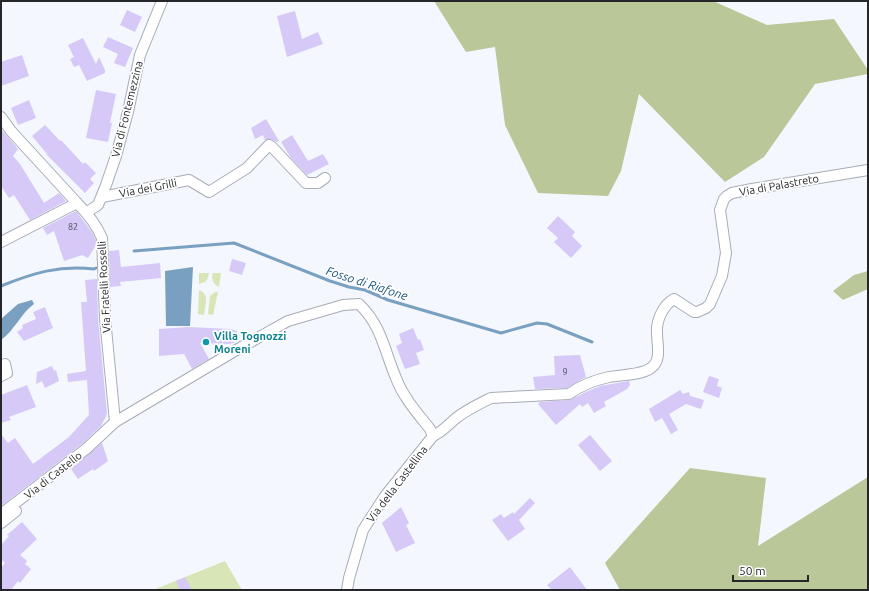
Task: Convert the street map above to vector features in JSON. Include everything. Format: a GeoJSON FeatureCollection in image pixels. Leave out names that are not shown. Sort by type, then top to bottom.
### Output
{"type":"FeatureCollection","features":[{"type":"Feature","properties":{"kind":"street","name":"Via di Fontemezzina"},"geometry":{"type":"LineString","coordinates":[[87,212],[98,205],[102,197],[116,156],[128,112],[140,55],[162,1]]}},
{"type":"Feature","properties":{"kind":"street","name":"Via Fratelli Rosselli"},"geometry":{"type":"LineString","coordinates":[[1,117],[77,203],[87,212],[102,238],[105,318],[115,422]]}},
{"type":"Feature","properties":{"kind":"street","name":"Via dei Grilli"},"geometry":{"type":"LineString","coordinates":[[102,197],[189,180],[209,192],[247,168],[269,146],[272,147],[306,183],[318,183],[325,178]]}},
{"type":"Feature","properties":{"kind":"street","name":"Via di Palastreto"},"geometry":{"type":"LineString","coordinates":[[433,436],[480,403],[491,398],[569,394],[574,390],[598,380],[642,372],[651,368],[658,359],[657,332],[659,321],[665,306],[674,299],[694,312],[698,312],[706,308],[715,295],[722,276],[726,254],[720,210],[724,199],[727,196],[732,193],[752,189],[868,170]]}},
{"type":"Feature","properties":{"kind":"street"},"geometry":{"type":"LineString","coordinates":[[1,242],[77,203]]}},
{"type":"Feature","properties":{"kind":"street","name":"Via della Castellina"},"geometry":{"type":"LineString","coordinates":[[102,433],[115,422],[288,321],[343,305],[359,304],[369,314],[380,335],[396,379],[405,396],[430,429],[433,436],[385,496],[363,530],[347,590]]}},
{"type":"Feature","properties":{"kind":"street","name":"Via di Castello"},"geometry":{"type":"LineString","coordinates":[[1,514],[37,488],[86,449],[102,433]]}},
{"type":"Feature","properties":{"kind":"street"},"geometry":{"type":"LineString","coordinates":[[1,524],[35,496],[39,491],[37,488]]}},
{"type":"Feature","properties":{"kind":"green space"},"geometry":{"type":"Polygon","coordinates":[[[434,1],[713,1],[767,25],[834,19],[868,70],[868,74],[815,84],[764,157],[725,182],[639,94],[621,171],[608,196],[538,193],[505,125],[495,47],[466,52],[434,1]]]}},
{"type":"Feature","properties":{"kind":"green space"},"geometry":{"type":"Polygon","coordinates":[[[868,271],[868,289],[843,300],[833,291],[854,275],[868,271]]]}},
{"type":"Feature","properties":{"kind":"green space"},"geometry":{"type":"Polygon","coordinates":[[[199,273],[209,273],[207,280],[199,284],[199,273]]]}},
{"type":"Feature","properties":{"kind":"green space"},"geometry":{"type":"Polygon","coordinates":[[[213,273],[221,273],[219,287],[213,281],[213,273]]]}},
{"type":"Feature","properties":{"kind":"green space"},"geometry":{"type":"Polygon","coordinates":[[[199,290],[205,294],[206,297],[204,315],[198,314],[199,290]]]}},
{"type":"Feature","properties":{"kind":"green space"},"geometry":{"type":"Polygon","coordinates":[[[215,292],[218,292],[213,315],[208,314],[210,296],[215,292]]]}},
{"type":"Feature","properties":{"kind":"green space"},"geometry":{"type":"Polygon","coordinates":[[[690,468],[766,478],[758,546],[868,477],[868,590],[620,590],[605,563],[690,468]]]}},
{"type":"Feature","properties":{"kind":"green space"},"geometry":{"type":"Polygon","coordinates":[[[225,561],[242,590],[153,590],[225,561]]]}},
{"type":"Feature","properties":{"kind":"water"},"geometry":{"type":"Polygon","coordinates":[[[193,267],[190,326],[166,326],[165,271],[193,267]]]}},
{"type":"Feature","properties":{"kind":"water"},"geometry":{"type":"Polygon","coordinates":[[[32,300],[34,304],[25,312],[1,340],[1,319],[18,304],[32,300]]]}},
{"type":"Feature","properties":{"kind":"building"},"geometry":{"type":"Polygon","coordinates":[[[127,10],[142,17],[135,32],[120,25],[127,10]]]}},
{"type":"Feature","properties":{"kind":"building"},"geometry":{"type":"Polygon","coordinates":[[[295,11],[302,39],[318,32],[323,44],[287,57],[277,16],[295,11]]]}},
{"type":"Feature","properties":{"kind":"building"},"geometry":{"type":"Polygon","coordinates":[[[108,37],[133,48],[125,67],[114,63],[118,54],[103,47],[108,37]]]}},
{"type":"Feature","properties":{"kind":"building"},"geometry":{"type":"Polygon","coordinates":[[[83,38],[96,64],[99,57],[105,70],[105,73],[87,81],[79,65],[74,67],[70,59],[74,57],[68,45],[83,38]]]}},
{"type":"Feature","properties":{"kind":"building"},"geometry":{"type":"Polygon","coordinates":[[[22,55],[29,76],[1,86],[1,62],[22,55]]]}},
{"type":"Feature","properties":{"kind":"building"},"geometry":{"type":"Polygon","coordinates":[[[96,90],[116,94],[108,142],[86,138],[96,90]]]}},
{"type":"Feature","properties":{"kind":"building"},"geometry":{"type":"Polygon","coordinates":[[[29,100],[36,118],[18,125],[11,108],[29,100]]]}},
{"type":"Feature","properties":{"kind":"building"},"geometry":{"type":"Polygon","coordinates":[[[266,119],[279,141],[277,142],[270,139],[265,140],[263,135],[255,139],[251,128],[266,119]]]}},
{"type":"Feature","properties":{"kind":"building"},"geometry":{"type":"Polygon","coordinates":[[[45,125],[83,164],[85,162],[96,173],[90,179],[94,183],[85,193],[46,154],[32,136],[45,125]]]}},
{"type":"Feature","properties":{"kind":"building"},"geometry":{"type":"Polygon","coordinates":[[[1,129],[18,149],[13,156],[20,164],[44,203],[59,193],[66,201],[30,220],[14,195],[9,198],[1,186],[1,129]]]}},
{"type":"Feature","properties":{"kind":"building"},"geometry":{"type":"Polygon","coordinates":[[[292,135],[308,161],[323,154],[329,164],[307,175],[291,158],[281,142],[292,135]]]}},
{"type":"Feature","properties":{"kind":"building"},"geometry":{"type":"Polygon","coordinates":[[[76,211],[91,231],[96,240],[96,245],[88,258],[82,255],[64,261],[54,231],[47,235],[43,228],[76,211]]]}},
{"type":"Feature","properties":{"kind":"building"},"geometry":{"type":"Polygon","coordinates":[[[558,216],[575,232],[572,236],[582,246],[571,258],[554,242],[558,238],[547,228],[558,216]]]}},
{"type":"Feature","properties":{"kind":"building"},"geometry":{"type":"Polygon","coordinates":[[[119,250],[121,267],[160,263],[161,278],[120,282],[121,286],[110,287],[109,251],[119,250]]]}},
{"type":"Feature","properties":{"kind":"building"},"geometry":{"type":"Polygon","coordinates":[[[232,259],[246,263],[242,275],[229,271],[232,259]]]}},
{"type":"Feature","properties":{"kind":"building"},"geometry":{"type":"Polygon","coordinates":[[[97,279],[98,318],[107,414],[101,426],[82,444],[1,506],[1,434],[8,443],[15,438],[33,464],[69,437],[89,415],[87,380],[68,382],[67,374],[86,371],[81,302],[87,302],[85,280],[97,279]]]}},
{"type":"Feature","properties":{"kind":"building"},"geometry":{"type":"Polygon","coordinates":[[[45,307],[53,328],[24,341],[17,332],[23,328],[22,325],[36,319],[33,312],[45,307]]]}},
{"type":"Feature","properties":{"kind":"building","name":"Villa Tognozzi Moreni"},"geometry":{"type":"Polygon","coordinates":[[[188,327],[231,329],[237,331],[236,342],[230,344],[200,343],[209,359],[192,369],[184,354],[159,356],[159,329],[188,327]]]}},
{"type":"Feature","properties":{"kind":"building"},"geometry":{"type":"Polygon","coordinates":[[[413,328],[418,340],[420,339],[424,350],[416,353],[420,364],[405,369],[396,346],[402,343],[399,334],[413,328]]]}},
{"type":"Feature","properties":{"kind":"building"},"geometry":{"type":"Polygon","coordinates":[[[580,355],[586,377],[567,388],[535,389],[533,377],[555,375],[554,356],[580,355]]]}},
{"type":"Feature","properties":{"kind":"building"},"geometry":{"type":"Polygon","coordinates":[[[52,366],[54,371],[56,370],[59,381],[45,388],[42,381],[36,384],[37,372],[52,366]]]}},
{"type":"Feature","properties":{"kind":"building"},"geometry":{"type":"Polygon","coordinates":[[[709,376],[719,379],[717,386],[722,388],[719,398],[703,392],[709,376]]]}},
{"type":"Feature","properties":{"kind":"building"},"geometry":{"type":"Polygon","coordinates":[[[629,381],[630,385],[627,389],[604,402],[606,406],[594,413],[588,403],[582,407],[580,404],[556,425],[538,404],[540,402],[570,400],[600,386],[629,381]]]}},
{"type":"Feature","properties":{"kind":"building"},"geometry":{"type":"Polygon","coordinates":[[[27,385],[36,407],[9,417],[11,420],[1,423],[1,395],[27,385]]]}},
{"type":"Feature","properties":{"kind":"building"},"geometry":{"type":"Polygon","coordinates":[[[680,390],[683,394],[689,392],[690,396],[704,400],[701,409],[686,404],[669,414],[678,430],[671,434],[662,418],[655,422],[649,409],[680,390]]]}},
{"type":"Feature","properties":{"kind":"building"},"geometry":{"type":"Polygon","coordinates":[[[590,435],[612,461],[600,471],[578,445],[590,435]]]}},
{"type":"Feature","properties":{"kind":"building"},"geometry":{"type":"Polygon","coordinates":[[[102,443],[108,461],[94,471],[93,469],[78,479],[71,469],[102,443]]]}},
{"type":"Feature","properties":{"kind":"building"},"geometry":{"type":"Polygon","coordinates":[[[530,498],[535,503],[519,520],[525,529],[508,541],[492,520],[501,514],[504,518],[513,512],[514,514],[530,498]]]}},
{"type":"Feature","properties":{"kind":"building"},"geometry":{"type":"Polygon","coordinates":[[[401,507],[409,523],[406,525],[415,543],[396,552],[382,523],[401,507]]]}},
{"type":"Feature","properties":{"kind":"building"},"geometry":{"type":"Polygon","coordinates":[[[22,522],[37,539],[20,555],[27,561],[25,564],[31,569],[20,583],[18,581],[11,590],[4,590],[1,588],[1,568],[5,563],[1,559],[1,545],[9,536],[7,535],[22,522]]]}},
{"type":"Feature","properties":{"kind":"building"},"geometry":{"type":"Polygon","coordinates":[[[570,567],[587,590],[552,590],[547,585],[570,567]]]}},
{"type":"Feature","properties":{"kind":"building"},"geometry":{"type":"Polygon","coordinates":[[[185,577],[192,590],[180,590],[176,581],[185,577]]]}},
{"type":"Feature","properties":{"kind":"waterway","name":"Fosso di Riafone"},"geometry":{"type":"LineString","coordinates":[[134,251],[234,243],[330,281],[365,290],[388,300],[501,333],[537,323],[547,324],[592,342]]}},
{"type":"Feature","properties":{"kind":"waterway","name":"Fosso di Riafone"},"geometry":{"type":"LineString","coordinates":[[1,286],[24,277],[46,271],[69,268],[96,268]]}},
{"type":"Feature","properties":{"kind":"place","name":"Villa Tognozzi Moreni"},"geometry":{"type":"Point","coordinates":[206,342]}}]}
